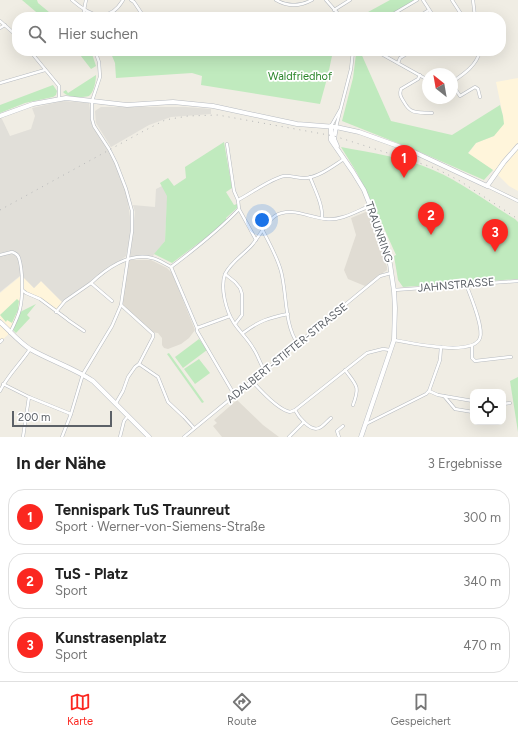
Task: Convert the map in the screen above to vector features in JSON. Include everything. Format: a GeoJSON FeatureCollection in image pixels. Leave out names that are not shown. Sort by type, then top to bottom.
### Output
{"type":"FeatureCollection","features":[{"type":"Feature","properties":{"kind":"street"},"geometry":{"type":"LineString","coordinates":[[72,0],[88,12]]}},
{"type":"Feature","properties":{"kind":"street"},"geometry":{"type":"LineString","coordinates":[[84,10],[86,0]]}},
{"type":"Feature","properties":{"kind":"street"},"geometry":{"type":"LineString","coordinates":[[112,12],[117,9],[123,0]]}},
{"type":"Feature","properties":{"kind":"street"},"geometry":{"type":"LineString","coordinates":[[131,0],[141,12]]}},
{"type":"Feature","properties":{"kind":"street"},"geometry":{"type":"LineString","coordinates":[[276,0],[295,6],[312,0]]}},
{"type":"Feature","properties":{"kind":"street"},"geometry":{"type":"LineString","coordinates":[[326,0],[334,10],[350,0]]}},
{"type":"Feature","properties":{"kind":"street"},"geometry":{"type":"LineString","coordinates":[[397,12],[417,0]]}},
{"type":"Feature","properties":{"kind":"street"},"geometry":{"type":"LineString","coordinates":[[424,0],[429,10],[426,12]]}},
{"type":"Feature","properties":{"kind":"street"},"geometry":{"type":"LineString","coordinates":[[452,0],[460,12]]}},
{"type":"Feature","properties":{"kind":"street"},"geometry":{"type":"LineString","coordinates":[[472,0],[474,12]]}},
{"type":"Feature","properties":{"kind":"street"},"geometry":{"type":"LineString","coordinates":[[0,21],[12,31]]}},
{"type":"Feature","properties":{"kind":"street"},"geometry":{"type":"LineString","coordinates":[[0,28],[5,25]]}},
{"type":"Feature","properties":{"kind":"street"},"geometry":{"type":"LineString","coordinates":[[34,56],[59,86],[59,98]]}},
{"type":"Feature","properties":{"kind":"street"},"geometry":{"type":"LineString","coordinates":[[62,437],[71,414],[83,374],[112,326],[121,305],[132,232],[132,211],[116,164],[109,149],[94,126],[92,119],[92,101],[100,77],[97,56]]}},
{"type":"Feature","properties":{"kind":"street"},"geometry":{"type":"LineString","coordinates":[[336,127],[351,69],[352,56]]}},
{"type":"Feature","properties":{"kind":"street"},"geometry":{"type":"LineString","coordinates":[[386,56],[420,75],[418,79],[401,89],[400,96],[408,108],[414,112],[432,113]]}},
{"type":"Feature","properties":{"kind":"street"},"geometry":{"type":"LineString","coordinates":[[398,62],[403,56]]}},
{"type":"Feature","properties":{"kind":"street"},"geometry":{"type":"LineString","coordinates":[[458,78],[474,64],[479,56]]}},
{"type":"Feature","properties":{"kind":"street"},"geometry":{"type":"LineString","coordinates":[[0,82],[45,70]]}},
{"type":"Feature","properties":{"kind":"street"},"geometry":{"type":"LineString","coordinates":[[458,93],[460,96],[473,88],[477,88],[480,98]]}},
{"type":"Feature","properties":{"kind":"street"},"geometry":{"type":"LineString","coordinates":[[0,116],[33,104],[59,98],[73,98],[126,104],[188,103],[213,106],[297,124],[331,126],[359,132],[399,146],[518,201]]}},
{"type":"Feature","properties":{"kind":"street"},"geometry":{"type":"LineString","coordinates":[[331,126],[340,109]]}},
{"type":"Feature","properties":{"kind":"street","name":"TRAUNRING"},"geometry":{"type":"LineString","coordinates":[[331,126],[331,140],[338,148]]}},
{"type":"Feature","properties":{"kind":"street","name":"TRAUNRING"},"geometry":{"type":"LineString","coordinates":[[336,127],[334,139],[364,190],[371,206],[389,259],[394,290],[394,340],[366,425],[360,437]]}},
{"type":"Feature","properties":{"kind":"street"},"geometry":{"type":"LineString","coordinates":[[227,144],[234,191],[240,209],[256,240]]}},
{"type":"Feature","properties":{"kind":"street"},"geometry":{"type":"LineString","coordinates":[[488,186],[504,162],[518,146]]}},
{"type":"Feature","properties":{"kind":"street"},"geometry":{"type":"LineString","coordinates":[[238,200],[275,179],[285,176],[310,177],[325,171],[344,158]]}},
{"type":"Feature","properties":{"kind":"street"},"geometry":{"type":"LineString","coordinates":[[310,177],[316,190],[322,218]]}},
{"type":"Feature","properties":{"kind":"street"},"geometry":{"type":"LineString","coordinates":[[265,370],[253,348],[230,316],[223,288],[224,274],[228,268],[248,250],[273,217],[284,213],[304,214],[326,220],[337,218],[371,206]]}},
{"type":"Feature","properties":{"kind":"street"},"geometry":{"type":"LineString","coordinates":[[171,267],[212,235],[240,209]]}},
{"type":"Feature","properties":{"kind":"street"},"geometry":{"type":"LineString","coordinates":[[263,231],[273,249],[281,271],[290,327],[298,344]]}},
{"type":"Feature","properties":{"kind":"street"},"geometry":{"type":"LineString","coordinates":[[0,255],[12,252],[17,254],[19,258],[22,290],[20,310],[10,333]]}},
{"type":"Feature","properties":{"kind":"street"},"geometry":{"type":"LineString","coordinates":[[56,312],[66,301],[108,269],[129,258],[151,257],[171,267],[197,331],[234,396]]}},
{"type":"Feature","properties":{"kind":"street","name":"ADALBERT-STIFTER-STRASSE"},"geometry":{"type":"LineString","coordinates":[[184,437],[380,276],[392,273]]}},
{"type":"Feature","properties":{"kind":"street"},"geometry":{"type":"LineString","coordinates":[[224,274],[235,282],[240,288],[242,294],[242,315],[235,324]]}},
{"type":"Feature","properties":{"kind":"street","name":"JAHNSTRASSE"},"geometry":{"type":"LineString","coordinates":[[394,290],[518,281]]}},
{"type":"Feature","properties":{"kind":"street"},"geometry":{"type":"LineString","coordinates":[[91,283],[112,302]]}},
{"type":"Feature","properties":{"kind":"street"},"geometry":{"type":"LineString","coordinates":[[394,340],[456,348],[472,346],[480,340],[481,333],[475,308],[466,284]]}},
{"type":"Feature","properties":{"kind":"street"},"geometry":{"type":"LineString","coordinates":[[22,290],[40,299],[84,331]]}},
{"type":"Feature","properties":{"kind":"street"},"geometry":{"type":"LineString","coordinates":[[116,403],[123,391],[128,377],[139,364],[152,339],[153,334],[121,305]]}},
{"type":"Feature","properties":{"kind":"street"},"geometry":{"type":"LineString","coordinates":[[243,333],[256,324],[270,318],[288,314]]}},
{"type":"Feature","properties":{"kind":"street"},"geometry":{"type":"LineString","coordinates":[[197,328],[230,316]]}},
{"type":"Feature","properties":{"kind":"street"},"geometry":{"type":"LineString","coordinates":[[0,322],[10,333],[30,348],[83,374],[116,403],[149,437]]}},
{"type":"Feature","properties":{"kind":"street"},"geometry":{"type":"LineString","coordinates":[[472,346],[472,358],[476,361],[511,357]]}},
{"type":"Feature","properties":{"kind":"street"},"geometry":{"type":"LineString","coordinates":[[366,425],[426,394],[429,391],[440,360],[441,347]]}},
{"type":"Feature","properties":{"kind":"street"},"geometry":{"type":"LineString","coordinates":[[0,391],[3,384],[30,348]]}},
{"type":"Feature","properties":{"kind":"street"},"geometry":{"type":"LineString","coordinates":[[252,381],[284,410],[290,412],[295,410],[344,370],[370,352],[383,349],[390,350]]}},
{"type":"Feature","properties":{"kind":"street"},"geometry":{"type":"LineString","coordinates":[[139,364],[158,378],[168,402],[194,428]]}},
{"type":"Feature","properties":{"kind":"street"},"geometry":{"type":"LineString","coordinates":[[344,370],[355,383],[357,388],[357,395],[353,405]]}},
{"type":"Feature","properties":{"kind":"street"},"geometry":{"type":"LineString","coordinates":[[3,384],[29,397],[71,414]]}},
{"type":"Feature","properties":{"kind":"street"},"geometry":{"type":"LineString","coordinates":[[429,391],[433,394],[470,400]]}},
{"type":"Feature","properties":{"kind":"street"},"geometry":{"type":"LineString","coordinates":[[443,396],[455,410],[470,412]]}},
{"type":"Feature","properties":{"kind":"street"},"geometry":{"type":"LineString","coordinates":[[23,437],[29,397]]}},
{"type":"Feature","properties":{"kind":"street"},"geometry":{"type":"LineString","coordinates":[[506,403],[510,402]]}},
{"type":"Feature","properties":{"kind":"street"},"geometry":{"type":"LineString","coordinates":[[295,410],[304,422],[316,429],[331,418]]}},
{"type":"Feature","properties":{"kind":"street"},"geometry":{"type":"LineString","coordinates":[[120,437],[124,421],[128,416]]}},
{"type":"Feature","properties":{"kind":"street"},"geometry":{"type":"LineString","coordinates":[[290,437],[304,422]]}},
{"type":"Feature","properties":{"kind":"street"},"geometry":{"type":"LineString","coordinates":[[339,437],[337,431],[343,426]]}},
{"type":"Feature","properties":{"kind":"shaded area"},"geometry":{"type":"Polygon","coordinates":[[[518,78],[518,191],[509,186],[493,170],[468,154],[476,143],[494,136],[503,116],[496,82],[518,78]]]}},
{"type":"Feature","properties":{"kind":"shaded area"},"geometry":{"type":"Polygon","coordinates":[[[63,101],[89,103],[92,125],[112,155],[126,189],[132,231],[126,256],[63,303],[41,281],[34,288],[21,275],[0,292],[0,117],[10,136],[31,129],[35,116],[32,108],[63,101]]]}},
{"type":"Feature","properties":{"kind":"shaded area"},"geometry":{"type":"Polygon","coordinates":[[[101,107],[186,107],[211,109],[211,114],[171,117],[149,125],[111,147],[96,123],[95,111],[101,107]]]}},
{"type":"Feature","properties":{"kind":"shaded area"},"geometry":{"type":"Polygon","coordinates":[[[168,183],[165,241],[152,257],[130,257],[135,212],[133,205],[155,207],[156,189],[168,183]]]}},
{"type":"Feature","properties":{"kind":"shaded area"},"geometry":{"type":"Polygon","coordinates":[[[368,211],[387,270],[365,286],[348,279],[344,270],[356,235],[351,218],[368,211]]]}},
{"type":"Feature","properties":{"kind":"shaded area"},"geometry":{"type":"Polygon","coordinates":[[[129,259],[151,260],[167,268],[172,273],[195,330],[189,338],[181,344],[168,349],[164,348],[162,345],[162,338],[158,333],[150,332],[121,305],[129,259]]]}},
{"type":"Feature","properties":{"kind":"shaded area"},"geometry":{"type":"Polygon","coordinates":[[[22,275],[34,288],[41,281],[63,303],[56,312],[40,299],[26,293],[22,295],[21,305],[10,333],[0,342],[0,293],[22,275]]]}},
{"type":"Feature","properties":{"kind":"shaded area"},"geometry":{"type":"Polygon","coordinates":[[[237,400],[263,425],[279,437],[222,437],[213,426],[217,423],[214,420],[237,400]]]}},
{"type":"Feature","properties":{"kind":"green space"},"geometry":{"type":"Polygon","coordinates":[[[22,0],[37,0],[38,3],[49,12],[36,12],[22,0]]]}},
{"type":"Feature","properties":{"kind":"green space"},"geometry":{"type":"Polygon","coordinates":[[[390,0],[416,0],[396,12],[368,12],[390,0]]]}},
{"type":"Feature","properties":{"kind":"green space"},"geometry":{"type":"Polygon","coordinates":[[[81,56],[93,56],[96,66],[91,69],[81,56]]]}},
{"type":"Feature","properties":{"kind":"green space","name":"Waldfriedhof"},"geometry":{"type":"Polygon","coordinates":[[[112,56],[332,56],[320,104],[201,85],[202,76],[192,73],[116,78],[115,63],[112,56]]]}},
{"type":"Feature","properties":{"kind":"green space"},"geometry":{"type":"Polygon","coordinates":[[[356,56],[362,56],[391,121],[452,135],[500,105],[504,124],[494,136],[476,143],[468,153],[493,170],[484,180],[420,152],[342,121],[353,78],[356,56]]]}},
{"type":"Feature","properties":{"kind":"green space"},"geometry":{"type":"Polygon","coordinates":[[[96,75],[93,89],[89,96],[75,97],[63,92],[66,90],[68,93],[96,75]]]}},
{"type":"Feature","properties":{"kind":"green space"},"geometry":{"type":"Polygon","coordinates":[[[53,85],[57,91],[56,95],[53,97],[25,103],[0,113],[0,105],[53,85]]]}},
{"type":"Feature","properties":{"kind":"green space"},"geometry":{"type":"Polygon","coordinates":[[[224,142],[232,188],[226,192],[234,205],[237,204],[237,208],[216,230],[172,263],[154,254],[165,241],[167,196],[160,183],[168,178],[174,186],[186,178],[185,167],[224,142]]]}},
{"type":"Feature","properties":{"kind":"green space"},"geometry":{"type":"Polygon","coordinates":[[[341,147],[376,153],[411,162],[433,170],[465,187],[515,219],[518,222],[518,279],[403,287],[398,280],[394,256],[396,255],[357,173],[341,147]]]}},
{"type":"Feature","properties":{"kind":"green space"},"geometry":{"type":"Polygon","coordinates":[[[17,299],[19,301],[18,310],[12,323],[7,320],[6,322],[0,315],[17,299]]]}},
{"type":"Feature","properties":{"kind":"green space"},"geometry":{"type":"Polygon","coordinates":[[[36,304],[27,315],[30,318],[16,333],[13,330],[20,312],[36,304]]]}},
{"type":"Feature","properties":{"kind":"green space"},"geometry":{"type":"Polygon","coordinates":[[[199,339],[207,350],[183,368],[175,357],[199,339]]]}},
{"type":"Feature","properties":{"kind":"green space"},"geometry":{"type":"Polygon","coordinates":[[[169,353],[204,402],[202,403],[167,354],[169,353]]]}},
{"type":"Feature","properties":{"kind":"green space"},"geometry":{"type":"Polygon","coordinates":[[[199,359],[210,373],[195,384],[184,369],[199,359]]]}},
{"type":"Feature","properties":{"kind":"green space"},"geometry":{"type":"Polygon","coordinates":[[[518,377],[518,432],[510,381],[518,377]]]}},
{"type":"Feature","properties":{"kind":"railway"},"geometry":{"type":"LineString","coordinates":[[0,210],[165,120],[188,116],[218,115],[334,136],[435,168],[460,181],[518,219]]}},
{"type":"Feature","properties":{"kind":"place","name":"Tennispark TuS Traunreut"},"geometry":{"type":"Point","coordinates":[404,178]}},
{"type":"Feature","properties":{"kind":"place","name":"TuS - Platz"},"geometry":{"type":"Point","coordinates":[431,235]}},
{"type":"Feature","properties":{"kind":"place","name":"Kunstrasenplatz"},"geometry":{"type":"Point","coordinates":[495,252]}}]}
